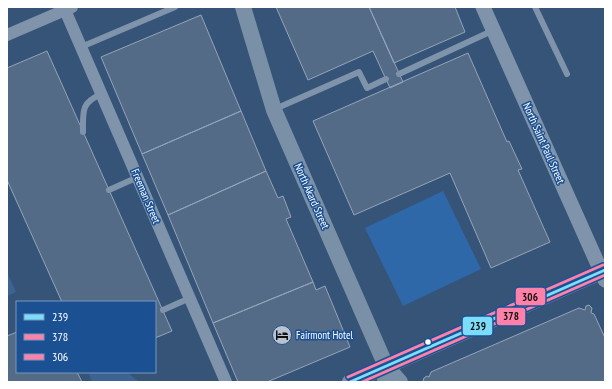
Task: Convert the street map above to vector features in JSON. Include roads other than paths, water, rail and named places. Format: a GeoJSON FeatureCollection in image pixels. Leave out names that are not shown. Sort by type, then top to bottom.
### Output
{"type":"FeatureCollection","features":[{"type":"Feature","properties":{"kind":"main road","name":"North Akard Street"},"geometry":{"type":"LineString","coordinates":[[243,7],[274,110],[386,366],[385,382]]}},
{"type":"Feature","properties":{"kind":"main road"},"geometry":{"type":"LineString","coordinates":[[350,382],[604,274]]}},
{"type":"Feature","properties":{"kind":"main road"},"geometry":{"type":"LineString","coordinates":[[386,366],[400,382]]}},
{"type":"Feature","properties":{"kind":"street","name":"North Saint Paul Street"},"geometry":{"type":"LineString","coordinates":[[484,7],[604,274]]}},
{"type":"Feature","properties":{"kind":"street","name":"Freeman Street"},"geometry":{"type":"LineString","coordinates":[[69,9],[81,47],[226,382]]}},
{"type":"Feature","properties":{"kind":"street"},"geometry":{"type":"LineString","coordinates":[[7,35],[69,9]]}},
{"type":"Feature","properties":{"kind":"lane"},"geometry":{"type":"LineString","coordinates":[[81,47],[175,7]]}},
{"type":"Feature","properties":{"kind":"lane"},"geometry":{"type":"LineString","coordinates":[[535,7],[567,74]]}},
{"type":"Feature","properties":{"kind":"lane"},"geometry":{"type":"LineString","coordinates":[[399,74],[494,30]]}},
{"type":"Feature","properties":{"kind":"lane"},"geometry":{"type":"LineString","coordinates":[[274,110],[359,72],[367,88],[386,79]]}},
{"type":"Feature","properties":{"kind":"lane"},"geometry":{"type":"LineString","coordinates":[[83,132],[83,115],[85,106],[90,99],[101,94]]}},
{"type":"Feature","properties":{"kind":"lane"},"geometry":{"type":"LineString","coordinates":[[109,190],[138,177]]}},
{"type":"Feature","properties":{"kind":"lane"},"geometry":{"type":"LineString","coordinates":[[163,310],[190,298]]}},
{"type":"Feature","properties":{"kind":"place","name":"Fairmont Hotel"},"geometry":{"type":"Point","coordinates":[282,335]}}]}
